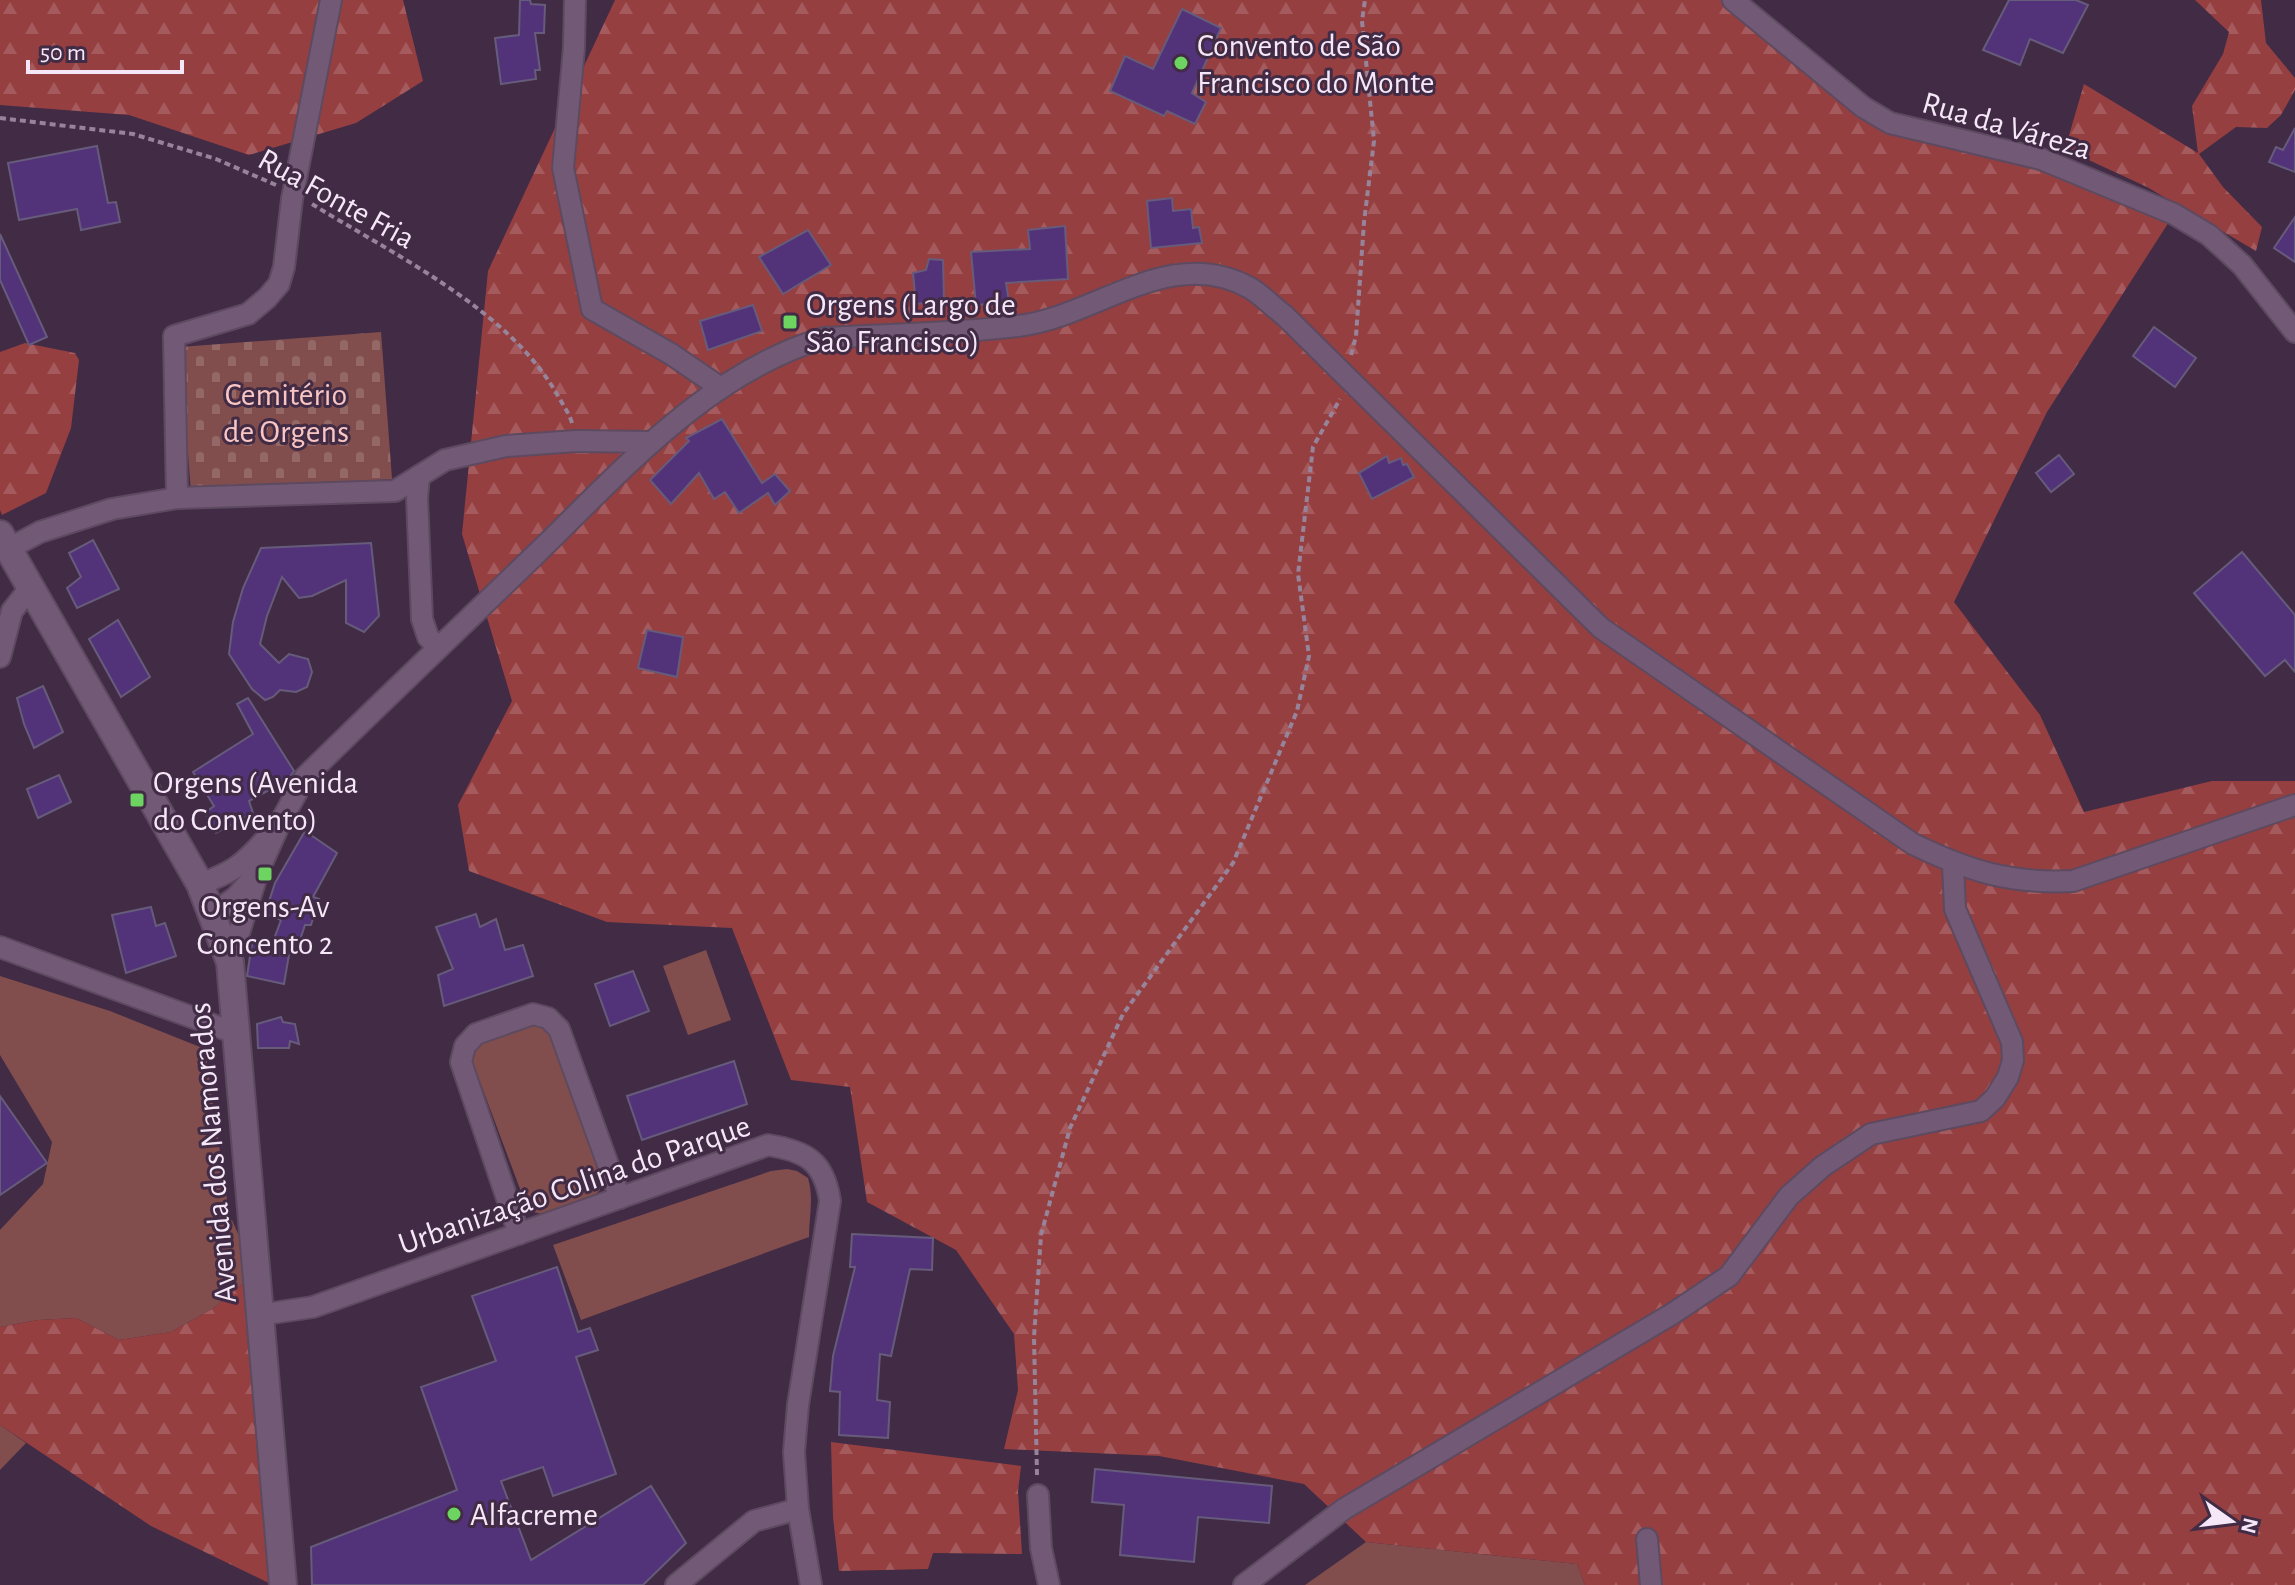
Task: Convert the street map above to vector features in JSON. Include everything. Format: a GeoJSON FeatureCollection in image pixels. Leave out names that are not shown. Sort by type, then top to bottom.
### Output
{"type":"FeatureCollection","features":[{"type":"Feature","properties":{"kind":"street"},"geometry":{"type":"LineString","coordinates":[[177,498],[174,336],[248,314],[279,284],[293,192],[331,0]]}},
{"type":"Feature","properties":{"kind":"street"},"geometry":{"type":"LineString","coordinates":[[575,0],[574,48],[563,168],[592,309],[671,354],[721,388]]}},
{"type":"Feature","properties":{"kind":"street","name":"Rua da Váreza"},"geometry":{"type":"LineString","coordinates":[[1733,0],[1863,107],[1890,123],[2041,159],[2174,214],[2209,235],[2242,265],[2295,332]]}},
{"type":"Feature","properties":{"kind":"street"},"geometry":{"type":"LineString","coordinates":[[230,962],[258,872],[305,777],[652,442],[721,388],[801,345],[824,338],[1021,326],[1071,312],[1162,276],[1188,273],[1222,278],[1250,288],[1284,315],[1601,628],[1913,844],[1953,864],[2036,883],[2073,881],[2295,806]]}},
{"type":"Feature","properties":{"kind":"street"},"geometry":{"type":"LineString","coordinates":[[4,542],[112,509],[177,498],[395,491],[445,460],[506,446],[576,441],[652,442]]}},
{"type":"Feature","properties":{"kind":"street"},"geometry":{"type":"LineString","coordinates":[[419,476],[417,498],[422,619],[428,637],[438,648]]}},
{"type":"Feature","properties":{"kind":"street","name":"Avenida dos Namorados"},"geometry":{"type":"LineString","coordinates":[[4,542],[200,884],[214,913],[230,962],[283,1585]]}},
{"type":"Feature","properties":{"kind":"street"},"geometry":{"type":"LineString","coordinates":[[0,657],[12,611],[30,588]]}},
{"type":"Feature","properties":{"kind":"street"},"geometry":{"type":"LineString","coordinates":[[200,884],[245,864],[280,823]]}},
{"type":"Feature","properties":{"kind":"street"},"geometry":{"type":"LineString","coordinates":[[1244,1585],[1344,1509],[1672,1314],[1729,1276],[1789,1196],[1823,1166],[1871,1134],[1981,1111],[1995,1098],[2008,1077],[2013,1060],[2012,1042],[1955,909],[1953,864]]}},
{"type":"Feature","properties":{"kind":"street"},"geometry":{"type":"LineString","coordinates":[[214,913],[236,897],[258,872]]}},
{"type":"Feature","properties":{"kind":"street"},"geometry":{"type":"LineString","coordinates":[[0,947],[238,1034]]}},
{"type":"Feature","properties":{"kind":"street"},"geometry":{"type":"LineString","coordinates":[[519,1234],[461,1062],[465,1046],[476,1034],[533,1014],[548,1018],[559,1029],[620,1198]]}},
{"type":"Feature","properties":{"kind":"street","name":"Urbanização Colina do Parque"},"geometry":{"type":"LineString","coordinates":[[259,1315],[313,1307],[768,1145],[804,1153],[827,1180],[830,1201],[795,1436],[798,1509],[811,1585]]}},
{"type":"Feature","properties":{"kind":"street"},"geometry":{"type":"LineString","coordinates":[[1038,1487],[1041,1548],[1049,1585]]}},
{"type":"Feature","properties":{"kind":"street"},"geometry":{"type":"LineString","coordinates":[[676,1585],[754,1521],[798,1509]]}},
{"type":"Feature","properties":{"kind":"street"},"geometry":{"type":"LineString","coordinates":[[1647,1539],[1651,1585]]}},
{"type":"Feature","properties":{"kind":"path"},"geometry":{"type":"LineString","coordinates":[[1038,1487],[1034,1337],[1041,1235],[1070,1128],[1123,1014],[1233,863],[1297,711],[1309,656],[1298,574],[1313,447],[1340,400],[1356,336],[1364,222],[1374,141],[1362,21],[1365,0]]}},
{"type":"Feature","properties":{"kind":"path","name":"Rua Fonte Fria"},"geometry":{"type":"LineString","coordinates":[[0,118],[133,134],[216,159],[293,192],[409,263],[516,339],[548,378],[570,417],[576,441]]}},
{"type":"Feature","properties":{"kind":"green space"},"geometry":{"type":"Polygon","coordinates":[[[0,0],[403,0],[423,81],[356,123],[249,155],[129,115],[0,105],[0,0]]]}},
{"type":"Feature","properties":{"kind":"green space"},"geometry":{"type":"Polygon","coordinates":[[[615,0],[1743,0],[1890,123],[2174,214],[2047,412],[1954,602],[2040,715],[2084,812],[2212,781],[2295,781],[2295,1585],[1585,1585],[1577,1564],[1366,1542],[1304,1484],[1159,1456],[1004,1449],[1018,1390],[1014,1334],[956,1250],[867,1202],[850,1087],[791,1080],[732,928],[607,922],[469,871],[458,805],[512,701],[462,534],[488,271],[615,0]]]}},
{"type":"Feature","properties":{"kind":"green space"},"geometry":{"type":"Polygon","coordinates":[[[2195,0],[2261,0],[2266,43],[2295,78],[2295,90],[2281,115],[2267,128],[2236,127],[2199,154],[2223,187],[2262,227],[2256,251],[2147,187],[2065,149],[2084,84],[2198,153],[2192,106],[2223,54],[2229,32],[2195,0]]]}},
{"type":"Feature","properties":{"kind":"green space","name":"Cemitério de Orgens"},"geometry":{"type":"Polygon","coordinates":[[[381,332],[392,479],[191,493],[180,347],[381,332]]]}},
{"type":"Feature","properties":{"kind":"green space"},"geometry":{"type":"Polygon","coordinates":[[[25,343],[75,353],[79,360],[71,428],[46,493],[2,515],[0,352],[25,343]]]}},
{"type":"Feature","properties":{"kind":"green space"},"geometry":{"type":"Polygon","coordinates":[[[706,950],[731,1020],[688,1035],[663,966],[706,950]]]}},
{"type":"Feature","properties":{"kind":"green space"},"geometry":{"type":"Polygon","coordinates":[[[0,976],[110,1011],[205,1049],[229,1213],[255,1273],[214,1308],[171,1332],[119,1340],[76,1318],[38,1320],[0,1327],[0,1230],[43,1184],[52,1142],[0,1055],[0,976]]]}},
{"type":"Feature","properties":{"kind":"green space"},"geometry":{"type":"Polygon","coordinates":[[[531,1025],[541,1025],[551,1032],[602,1179],[600,1190],[593,1197],[542,1214],[533,1212],[526,1205],[473,1063],[472,1050],[481,1042],[531,1025]]]}},
{"type":"Feature","properties":{"kind":"green space"},"geometry":{"type":"Polygon","coordinates":[[[787,1169],[808,1178],[811,1200],[809,1237],[581,1320],[553,1245],[771,1171],[787,1169]]]}},
{"type":"Feature","properties":{"kind":"green space"},"geometry":{"type":"Polygon","coordinates":[[[255,1273],[273,1585],[151,1526],[0,1425],[0,1327],[38,1320],[76,1318],[119,1340],[171,1332],[214,1308],[255,1273]]]}},
{"type":"Feature","properties":{"kind":"green space"},"geometry":{"type":"Polygon","coordinates":[[[0,1425],[26,1443],[0,1470],[0,1425]]]}},
{"type":"Feature","properties":{"kind":"green space"},"geometry":{"type":"Polygon","coordinates":[[[831,1442],[1021,1466],[1018,1491],[1022,1554],[933,1553],[928,1569],[839,1571],[833,1517],[831,1442]]]}},
{"type":"Feature","properties":{"kind":"green space"},"geometry":{"type":"Polygon","coordinates":[[[1366,1542],[1577,1564],[1585,1585],[1305,1585],[1366,1542]]]}},
{"type":"Feature","properties":{"kind":"building"},"geometry":{"type":"Polygon","coordinates":[[[520,0],[545,5],[544,33],[535,33],[540,70],[535,70],[536,79],[501,84],[495,38],[519,35],[520,0]]]}},
{"type":"Feature","properties":{"kind":"building"},"geometry":{"type":"Polygon","coordinates":[[[2009,0],[2076,0],[2088,5],[2063,53],[2030,39],[2020,65],[1983,50],[2009,0]]]}},
{"type":"Feature","properties":{"kind":"building","name":"Convento de São Francisco do Monte"},"geometry":{"type":"Polygon","coordinates":[[[1182,9],[1221,28],[1192,93],[1206,102],[1195,124],[1167,111],[1164,116],[1110,91],[1125,56],[1153,69],[1182,9]]]}},
{"type":"Feature","properties":{"kind":"building"},"geometry":{"type":"Polygon","coordinates":[[[2295,128],[2295,172],[2269,162],[2276,147],[2283,150],[2295,128]]]}},
{"type":"Feature","properties":{"kind":"building"},"geometry":{"type":"Polygon","coordinates":[[[97,146],[108,203],[116,202],[120,222],[81,230],[77,209],[19,220],[8,163],[97,146]]]}},
{"type":"Feature","properties":{"kind":"building"},"geometry":{"type":"Polygon","coordinates":[[[1172,198],[1173,211],[1191,209],[1193,228],[1199,227],[1202,243],[1151,248],[1147,201],[1172,198]]]}},
{"type":"Feature","properties":{"kind":"building"},"geometry":{"type":"Polygon","coordinates":[[[2295,217],[2295,262],[2274,248],[2295,217]]]}},
{"type":"Feature","properties":{"kind":"building"},"geometry":{"type":"Polygon","coordinates":[[[1065,226],[1068,279],[1006,283],[1009,302],[976,305],[971,252],[1030,249],[1028,230],[1065,226]]]}},
{"type":"Feature","properties":{"kind":"building"},"geometry":{"type":"Polygon","coordinates":[[[808,230],[831,265],[783,294],[759,257],[808,230]]]}},
{"type":"Feature","properties":{"kind":"building"},"geometry":{"type":"Polygon","coordinates":[[[0,234],[47,337],[29,345],[0,280],[0,234]]]}},
{"type":"Feature","properties":{"kind":"building"},"geometry":{"type":"Polygon","coordinates":[[[929,259],[943,260],[944,301],[916,304],[913,273],[926,270],[929,259]]]}},
{"type":"Feature","properties":{"kind":"building"},"geometry":{"type":"Polygon","coordinates":[[[753,305],[762,331],[708,350],[700,321],[753,305]]]}},
{"type":"Feature","properties":{"kind":"building"},"geometry":{"type":"Polygon","coordinates":[[[2154,327],[2196,358],[2175,387],[2133,356],[2154,327]]]}},
{"type":"Feature","properties":{"kind":"building"},"geometry":{"type":"Polygon","coordinates":[[[722,419],[762,483],[775,474],[790,491],[775,505],[768,493],[739,513],[725,492],[714,499],[699,473],[671,504],[650,480],[689,441],[686,438],[722,419]]]}},
{"type":"Feature","properties":{"kind":"building"},"geometry":{"type":"Polygon","coordinates":[[[2059,455],[2074,474],[2051,492],[2036,473],[2059,455]]]}},
{"type":"Feature","properties":{"kind":"building"},"geometry":{"type":"Polygon","coordinates":[[[1387,456],[1389,463],[1401,458],[1414,477],[1372,499],[1359,473],[1387,456]]]}},
{"type":"Feature","properties":{"kind":"building"},"geometry":{"type":"Polygon","coordinates":[[[93,540],[119,589],[77,608],[67,588],[81,577],[69,553],[93,540]]]}},
{"type":"Feature","properties":{"kind":"building"},"geometry":{"type":"Polygon","coordinates":[[[371,543],[379,616],[364,632],[346,623],[346,580],[312,596],[299,598],[282,577],[260,644],[279,663],[289,654],[308,659],[312,672],[307,687],[296,692],[280,690],[265,700],[252,689],[229,654],[233,622],[243,588],[261,548],[371,543]]]}},
{"type":"Feature","properties":{"kind":"building"},"geometry":{"type":"Polygon","coordinates":[[[2242,552],[2295,615],[2295,672],[2285,660],[2265,676],[2194,593],[2242,552]]]}},
{"type":"Feature","properties":{"kind":"building"},"geometry":{"type":"Polygon","coordinates":[[[118,620],[150,677],[121,697],[89,639],[118,620]]]}},
{"type":"Feature","properties":{"kind":"building"},"geometry":{"type":"Polygon","coordinates":[[[647,630],[683,637],[677,677],[638,668],[647,630]]]}},
{"type":"Feature","properties":{"kind":"building"},"geometry":{"type":"Polygon","coordinates":[[[43,686],[63,732],[34,748],[17,698],[43,686]]]}},
{"type":"Feature","properties":{"kind":"building"},"geometry":{"type":"Polygon","coordinates":[[[248,698],[294,771],[282,788],[280,784],[249,801],[253,813],[216,833],[205,813],[214,806],[193,772],[253,734],[237,704],[248,698]]]}},
{"type":"Feature","properties":{"kind":"building"},"geometry":{"type":"Polygon","coordinates":[[[59,775],[71,802],[38,818],[27,789],[59,775]]]}},
{"type":"Feature","properties":{"kind":"building"},"geometry":{"type":"Polygon","coordinates":[[[305,831],[337,853],[313,897],[319,899],[311,925],[305,925],[300,940],[292,937],[284,984],[247,976],[252,943],[271,947],[281,920],[265,914],[275,883],[305,831]]]}},
{"type":"Feature","properties":{"kind":"building"},"geometry":{"type":"Polygon","coordinates":[[[151,907],[156,926],[165,923],[176,956],[126,973],[112,915],[151,907]]]}},
{"type":"Feature","properties":{"kind":"building"},"geometry":{"type":"Polygon","coordinates":[[[476,914],[480,927],[496,919],[505,950],[523,945],[533,976],[444,1006],[438,975],[453,969],[436,927],[476,914]]]}},
{"type":"Feature","properties":{"kind":"building"},"geometry":{"type":"Polygon","coordinates":[[[633,971],[649,1011],[610,1026],[595,984],[633,971]]]}},
{"type":"Feature","properties":{"kind":"building"},"geometry":{"type":"Polygon","coordinates":[[[281,1017],[283,1022],[295,1024],[299,1044],[290,1041],[289,1048],[258,1048],[257,1024],[281,1017]]]}},
{"type":"Feature","properties":{"kind":"building"},"geometry":{"type":"Polygon","coordinates":[[[734,1061],[747,1104],[642,1140],[627,1096],[734,1061]]]}},
{"type":"Feature","properties":{"kind":"building"},"geometry":{"type":"Polygon","coordinates":[[[0,1096],[47,1163],[0,1195],[0,1096]]]}},
{"type":"Feature","properties":{"kind":"building"},"geometry":{"type":"Polygon","coordinates":[[[852,1234],[933,1238],[932,1270],[910,1269],[891,1356],[880,1354],[877,1400],[890,1402],[888,1438],[839,1435],[840,1392],[830,1391],[833,1356],[855,1267],[850,1267],[852,1234]]]}},
{"type":"Feature","properties":{"kind":"building"},"geometry":{"type":"Polygon","coordinates":[[[557,1267],[578,1332],[590,1328],[598,1350],[576,1357],[616,1474],[553,1496],[543,1467],[501,1481],[531,1560],[651,1486],[686,1543],[643,1585],[312,1585],[311,1547],[457,1490],[421,1387],[496,1361],[472,1296],[557,1267]]]}},
{"type":"Feature","properties":{"kind":"building"},"geometry":{"type":"Polygon","coordinates":[[[1095,1469],[1272,1486],[1269,1523],[1198,1517],[1194,1562],[1120,1555],[1124,1505],[1092,1502],[1095,1469]]]}},
{"type":"Feature","properties":{"kind":"place","name":"Convento de São Francisco do Monte"},"geometry":{"type":"Point","coordinates":[1181,63]}},
{"type":"Feature","properties":{"kind":"place","name":"Orgens (Largo de São Francisco)"},"geometry":{"type":"Point","coordinates":[790,322]}},
{"type":"Feature","properties":{"kind":"place","name":"Orgens (Avenida do Convento)"},"geometry":{"type":"Point","coordinates":[137,800]}},
{"type":"Feature","properties":{"kind":"place","name":"Orgens-Av Concento 2"},"geometry":{"type":"Point","coordinates":[265,874]}},
{"type":"Feature","properties":{"kind":"place","name":"Alfacreme"},"geometry":{"type":"Point","coordinates":[454,1514]}}]}
